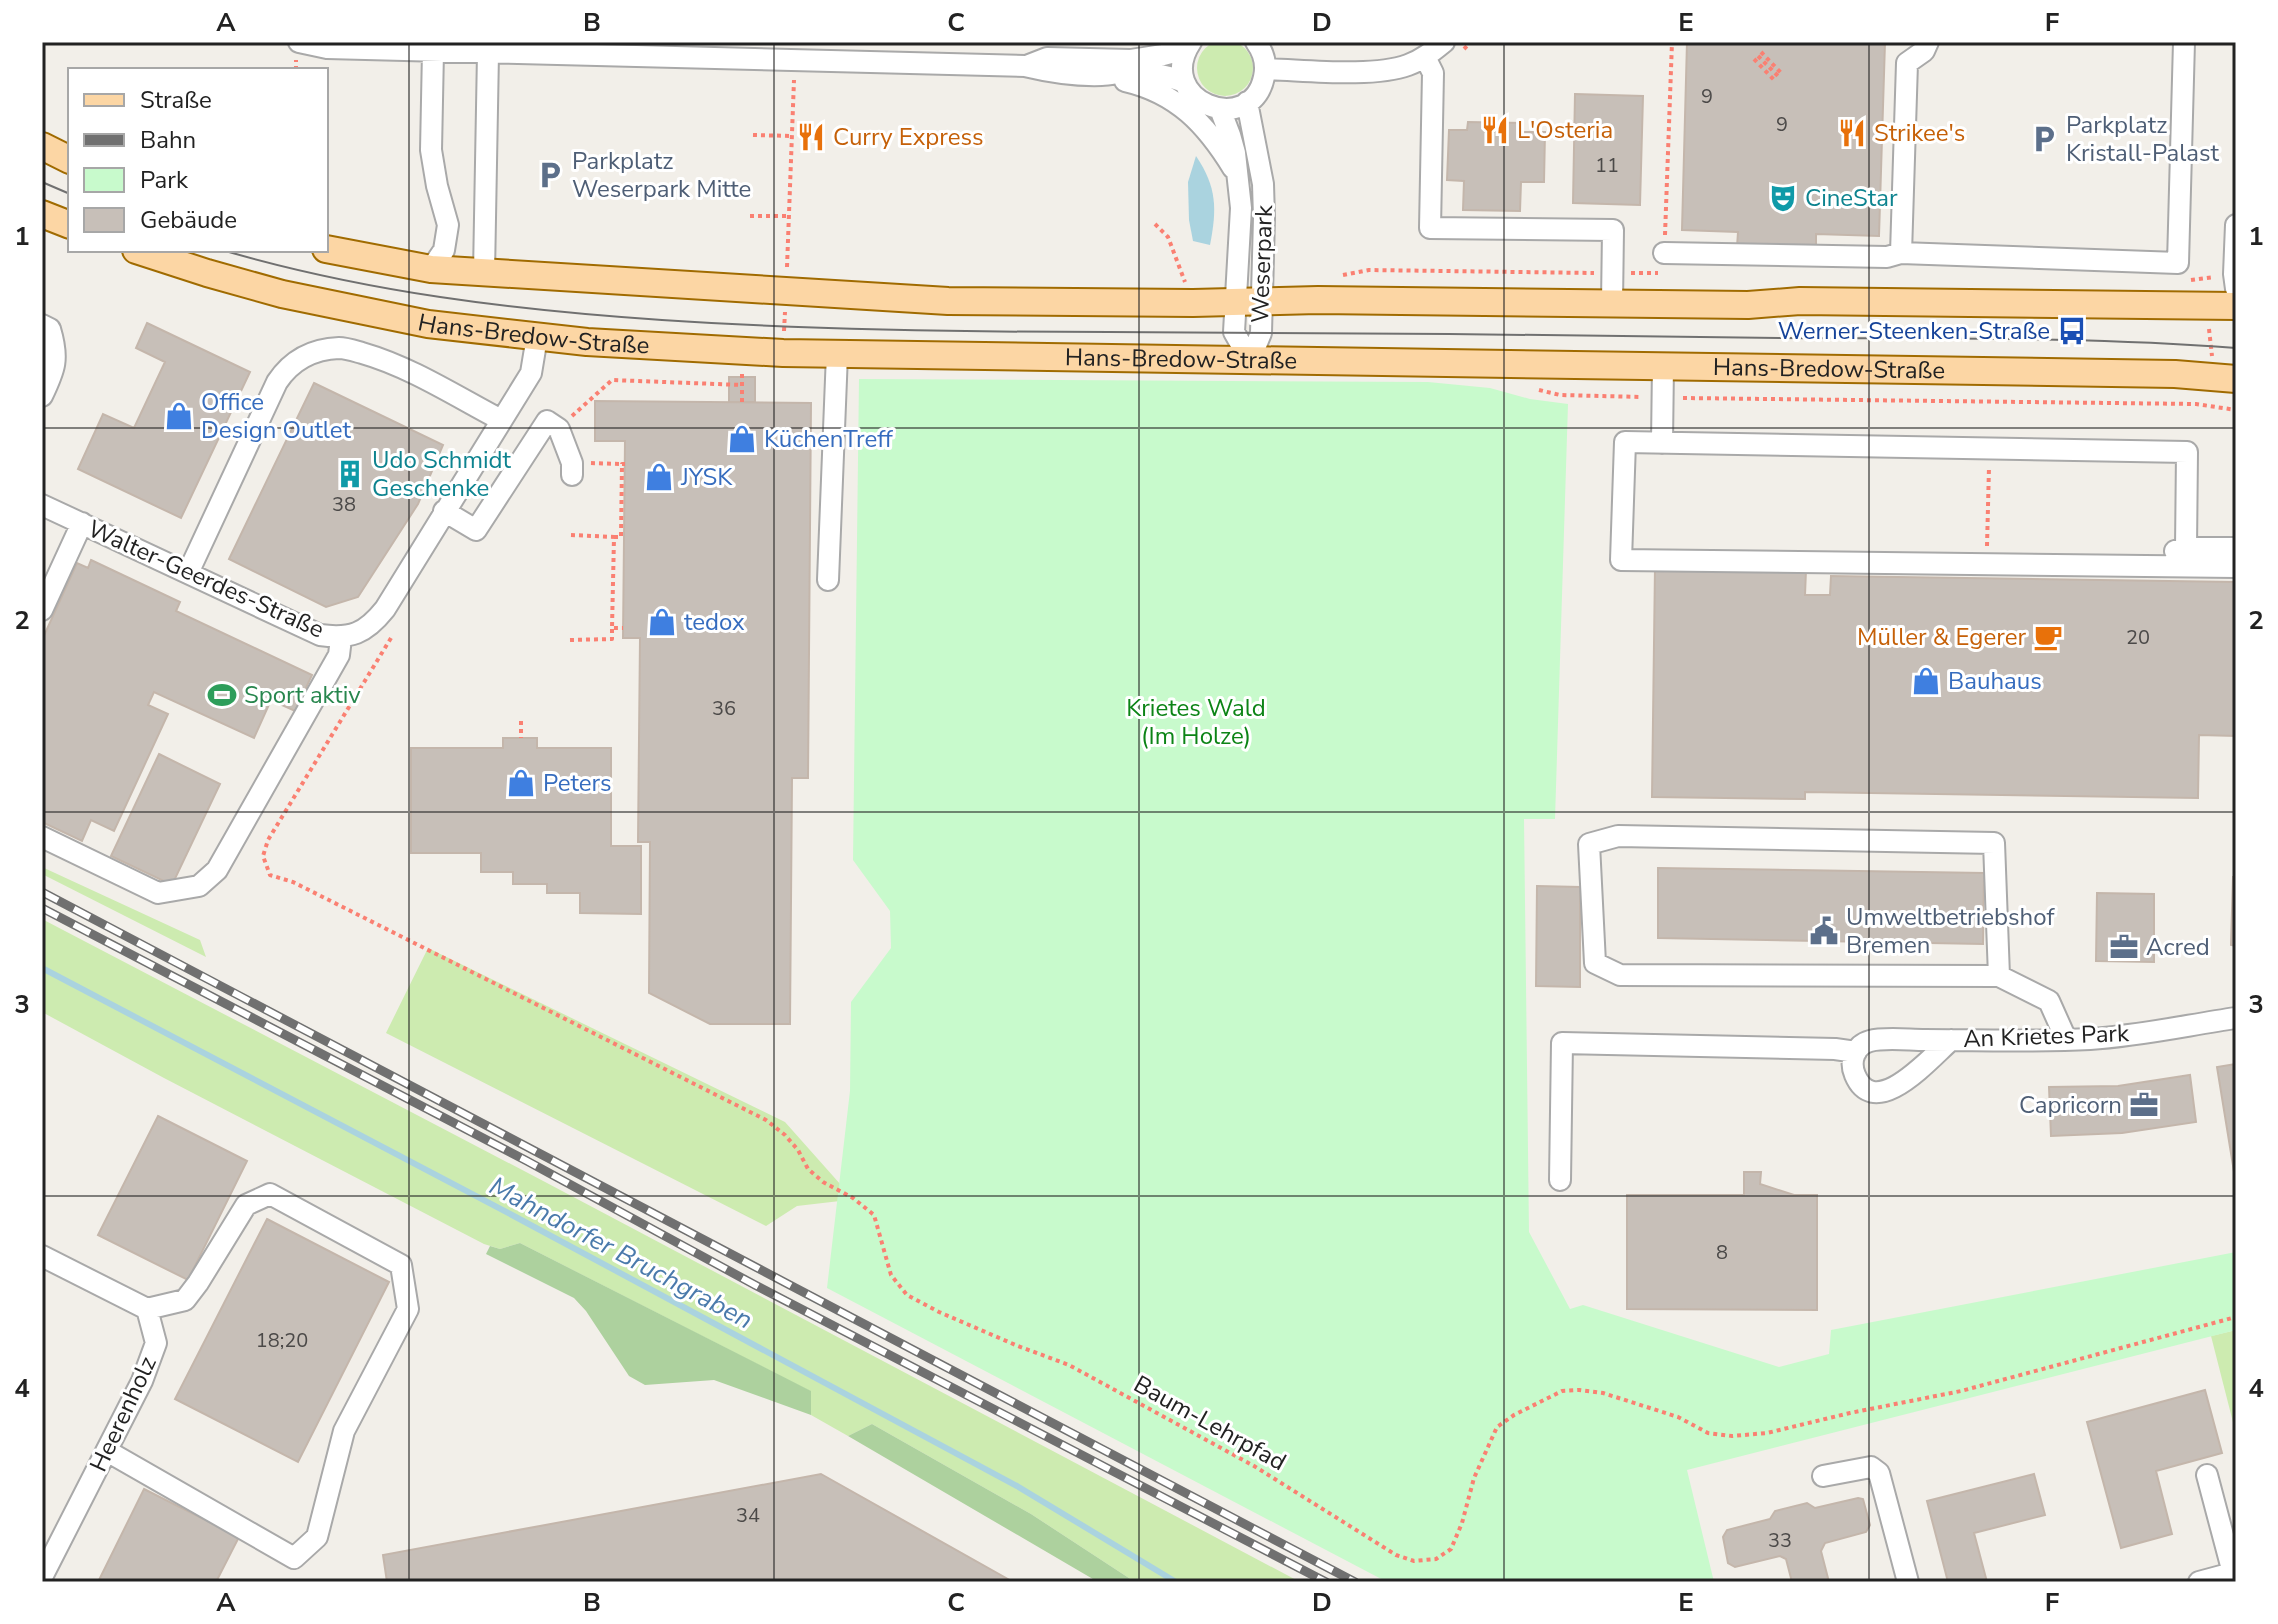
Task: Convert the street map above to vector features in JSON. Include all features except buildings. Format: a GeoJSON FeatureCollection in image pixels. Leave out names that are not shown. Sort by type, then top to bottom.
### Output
{"type":"FeatureCollection","features":[{"type":"Feature","properties":{"kind":"main road"},"geometry":{"type":"LineString","coordinates":[[42,146],[68,159]]}},
{"type":"Feature","properties":{"kind":"main road"},"geometry":{"type":"LineString","coordinates":[[42,214],[68,224]]}},
{"type":"Feature","properties":{"kind":"main road"},"geometry":{"type":"LineString","coordinates":[[328,249],[431,269],[948,301],[1193,303],[1318,300],[1748,305],[1800,301],[2205,292],[2236,306]]}},
{"type":"Feature","properties":{"kind":"main road","name":"Hans-Bredow-Straße"},"geometry":{"type":"LineString","coordinates":[[142,252],[282,294],[428,324],[537,337],[783,353],[2159,373],[2225,378]]}},
{"type":"Feature","properties":{"kind":"street"},"geometry":{"type":"LineString","coordinates":[[299,42],[327,48],[1025,66],[1052,72],[1105,76],[1148,86],[1172,99],[1215,140],[1239,179]]}},
{"type":"Feature","properties":{"kind":"street"},"geometry":{"type":"LineString","coordinates":[[1188,45],[1182,65],[1184,82],[1192,95],[1204,105],[1220,109],[1234,108],[1247,102],[1263,82],[1264,56],[1256,42]]}},
{"type":"Feature","properties":{"kind":"street"},"geometry":{"type":"LineString","coordinates":[[1265,69],[1372,72],[1406,66],[1425,57],[1444,42]]}},
{"type":"Feature","properties":{"kind":"street"},"geometry":{"type":"LineString","coordinates":[[1901,253],[1907,63],[1924,51],[1928,42]]}},
{"type":"Feature","properties":{"kind":"street"},"geometry":{"type":"LineString","coordinates":[[1664,253],[1887,257],[1901,253],[2178,263],[2184,42]]}},
{"type":"Feature","properties":{"kind":"street"},"geometry":{"type":"LineString","coordinates":[[1025,66],[1047,58],[1131,60],[1163,55],[1188,45]]}},
{"type":"Feature","properties":{"kind":"street"},"geometry":{"type":"LineString","coordinates":[[431,269],[444,250],[448,225],[431,150],[433,51]]}},
{"type":"Feature","properties":{"kind":"street"},"geometry":{"type":"LineString","coordinates":[[484,273],[488,53]]}},
{"type":"Feature","properties":{"kind":"street"},"geometry":{"type":"LineString","coordinates":[[1425,57],[1433,73],[1430,228],[1613,230],[1612,303]]}},
{"type":"Feature","properties":{"kind":"street"},"geometry":{"type":"LineString","coordinates":[[1105,76],[1127,72],[1160,73],[1184,82]]}},
{"type":"Feature","properties":{"kind":"street","name":"Weserpark"},"geometry":{"type":"LineString","coordinates":[[1247,102],[1263,184],[1248,302]]}},
{"type":"Feature","properties":{"kind":"street","name":"Weserpark"},"geometry":{"type":"LineString","coordinates":[[1220,109],[1230,135],[1239,179],[1248,302],[1261,333],[1250,360]]}},
{"type":"Feature","properties":{"kind":"street"},"geometry":{"type":"LineString","coordinates":[[2236,225],[2236,289]]}},
{"type":"Feature","properties":{"kind":"street"},"geometry":{"type":"LineString","coordinates":[[42,325],[50,329],[55,345],[54,370],[42,396]]}},
{"type":"Feature","properties":{"kind":"street","name":"Walter-Geerdes-Straße"},"geometry":{"type":"LineString","coordinates":[[42,505],[320,635],[341,638],[366,629],[385,609],[531,373],[537,337]]}},
{"type":"Feature","properties":{"kind":"street"},"geometry":{"type":"LineString","coordinates":[[188,573],[277,382],[285,370],[306,355],[341,347],[385,360],[501,420]]}},
{"type":"Feature","properties":{"kind":"street"},"geometry":{"type":"LineString","coordinates":[[828,580],[837,354]]}},
{"type":"Feature","properties":{"kind":"street"},"geometry":{"type":"LineString","coordinates":[[1662,443],[1663,365]]}},
{"type":"Feature","properties":{"kind":"street"},"geometry":{"type":"LineString","coordinates":[[444,511],[476,530],[547,421],[559,429],[572,463],[572,475]]}},
{"type":"Feature","properties":{"kind":"street"},"geometry":{"type":"LineString","coordinates":[[2186,548],[2187,452],[1625,442],[1621,560],[2236,567]]}},
{"type":"Feature","properties":{"kind":"street"},"geometry":{"type":"LineString","coordinates":[[42,610],[82,523]]}},
{"type":"Feature","properties":{"kind":"street"},"geometry":{"type":"LineString","coordinates":[[2133,566],[2186,548],[2236,548]]}},
{"type":"Feature","properties":{"kind":"street"},"geometry":{"type":"LineString","coordinates":[[42,837],[158,893],[199,886],[217,870],[245,822],[339,655],[341,638]]}},
{"type":"Feature","properties":{"kind":"street"},"geometry":{"type":"LineString","coordinates":[[1999,976],[1994,843],[1618,836],[1589,844],[1595,963],[1620,975],[1999,976],[2049,1001],[2066,1039]]}},
{"type":"Feature","properties":{"kind":"street","name":"An Krietes Park"},"geometry":{"type":"LineString","coordinates":[[1951,1040],[1899,1086],[1885,1092],[1861,1085],[1854,1074],[1851,1061],[1858,1047],[1871,1041],[1951,1040],[2091,1039],[2236,1018]]}},
{"type":"Feature","properties":{"kind":"street"},"geometry":{"type":"LineString","coordinates":[[1560,1180],[1562,1043],[1856,1052]]}},
{"type":"Feature","properties":{"kind":"street"},"geometry":{"type":"LineString","coordinates":[[42,1256],[147,1309],[185,1300],[246,1205],[270,1194],[401,1265],[408,1309],[344,1431],[317,1537],[294,1558],[107,1451]]}},
{"type":"Feature","properties":{"kind":"street","name":"Heerenholz"},"geometry":{"type":"LineString","coordinates":[[42,1577],[142,1381],[156,1343],[147,1309]]}},
{"type":"Feature","properties":{"kind":"street"},"geometry":{"type":"LineString","coordinates":[[1823,1476],[1871,1467],[1879,1473],[1908,1582]]}},
{"type":"Feature","properties":{"kind":"street"},"geometry":{"type":"LineString","coordinates":[[2199,1582],[2234,1573],[2207,1475]]}},
{"type":"Feature","properties":{"kind":"path"},"geometry":{"type":"LineString","coordinates":[[1664,253],[1672,42]]}},
{"type":"Feature","properties":{"kind":"path"},"geometry":{"type":"LineString","coordinates":[[1758,55],[1780,78],[1758,55]]}},
{"type":"Feature","properties":{"kind":"path"},"geometry":{"type":"LineString","coordinates":[[783,353],[795,61]]}},
{"type":"Feature","properties":{"kind":"path"},"geometry":{"type":"LineString","coordinates":[[753,135],[792,136]]}},
{"type":"Feature","properties":{"kind":"path"},"geometry":{"type":"LineString","coordinates":[[750,216],[789,216]]}},
{"type":"Feature","properties":{"kind":"path"},"geometry":{"type":"LineString","coordinates":[[1155,224],[1168,237],[1193,303]]}},
{"type":"Feature","properties":{"kind":"path"},"geometry":{"type":"LineString","coordinates":[[2205,292],[2225,378]]}},
{"type":"Feature","properties":{"kind":"path"},"geometry":{"type":"LineString","coordinates":[[742,367],[742,402]]}},
{"type":"Feature","properties":{"kind":"path"},"geometry":{"type":"LineString","coordinates":[[559,429],[612,380],[742,385]]}},
{"type":"Feature","properties":{"kind":"path"},"geometry":{"type":"LineString","coordinates":[[1533,388],[1560,395],[2196,404],[2236,410]]}},
{"type":"Feature","properties":{"kind":"path"},"geometry":{"type":"LineString","coordinates":[[1986,564],[1990,449]]}},
{"type":"Feature","properties":{"kind":"path"},"geometry":{"type":"LineString","coordinates":[[571,535],[621,537],[623,464],[613,464]]}},
{"type":"Feature","properties":{"kind":"path"},"geometry":{"type":"LineString","coordinates":[[570,640],[612,639],[614,537]]}},
{"type":"Feature","properties":{"kind":"path"},"geometry":{"type":"LineString","coordinates":[[612,628],[623,628]]}},
{"type":"Feature","properties":{"kind":"path","name":"Baum-Lehrpfad"},"geometry":{"type":"LineString","coordinates":[[391,638],[268,840],[263,856],[270,875],[293,882],[766,1120],[798,1150],[808,1169],[874,1215],[891,1275],[907,1295],[1018,1346],[1069,1365],[1254,1466],[1396,1555],[1414,1561],[1436,1559],[1451,1549],[1462,1523],[1474,1478],[1497,1427],[1562,1391],[1603,1393],[1678,1417],[1708,1433],[1732,1436],[1767,1433],[1961,1391],[2236,1317]]}},
{"type":"Feature","properties":{"kind":"path"},"geometry":{"type":"LineString","coordinates":[[521,721],[521,738]]}},
{"type":"Feature","properties":{"kind":"green space"},"geometry":{"type":"Polygon","coordinates":[[[1225,40],[1245,48],[1253,68],[1245,88],[1225,96],[1205,88],[1197,68],[1205,48],[1225,40]]]}},
{"type":"Feature","properties":{"kind":"green space","name":"Krietes Wald (Im Holze)"},"geometry":{"type":"Polygon","coordinates":[[[859,379],[1428,382],[1490,388],[1530,399],[1568,404],[1555,819],[1524,819],[1529,1232],[1570,1309],[1583,1305],[1779,1367],[1829,1354],[1831,1330],[2236,1252],[2236,1330],[1687,1470],[1714,1582],[1387,1582],[827,1288],[850,1091],[851,1002],[891,948],[890,911],[853,860],[859,379]]]}},
{"type":"Feature","properties":{"kind":"green space"},"geometry":{"type":"Polygon","coordinates":[[[42,867],[200,940],[206,957],[42,874],[42,867]]]}},
{"type":"Feature","properties":{"kind":"green space"},"geometry":{"type":"Polygon","coordinates":[[[42,919],[1300,1582],[1135,1582],[1031,1514],[872,1424],[848,1436],[811,1415],[810,1391],[520,1243],[500,1249],[484,1244],[164,1078],[42,1012],[42,919]]]}},
{"type":"Feature","properties":{"kind":"green space"},"geometry":{"type":"Polygon","coordinates":[[[428,948],[785,1122],[841,1185],[883,1196],[797,1206],[766,1226],[386,1033],[428,948]]]}},
{"type":"Feature","properties":{"kind":"green space"},"geometry":{"type":"Polygon","coordinates":[[[520,1243],[811,1391],[811,1415],[714,1380],[645,1385],[629,1376],[574,1298],[486,1254],[490,1246],[500,1249],[520,1243]]]}},
{"type":"Feature","properties":{"kind":"green space"},"geometry":{"type":"Polygon","coordinates":[[[2236,1330],[2236,1434],[2211,1336],[2236,1330]]]}},
{"type":"Feature","properties":{"kind":"green space"},"geometry":{"type":"Polygon","coordinates":[[[872,1424],[1031,1514],[1135,1582],[1098,1582],[848,1436],[872,1424]]]}},
{"type":"Feature","properties":{"kind":"water"},"geometry":{"type":"Polygon","coordinates":[[[1196,156],[1208,178],[1214,199],[1210,245],[1193,241],[1189,220],[1188,182],[1196,156]]]}},
{"type":"Feature","properties":{"kind":"waterway","name":"Mahndorfer Bruchgraben"},"geometry":{"type":"LineString","coordinates":[[42,968],[1017,1486],[1176,1582]]}},
{"type":"Feature","properties":{"kind":"tram line"},"geometry":{"type":"LineString","coordinates":[[42,182],[68,193]]}},
{"type":"Feature","properties":{"kind":"tram line"},"geometry":{"type":"LineString","coordinates":[[229,252],[385,288],[495,305],[718,323],[997,332],[2008,339],[2236,348]]}},
{"type":"Feature","properties":{"kind":"railway"},"geometry":{"type":"LineString","coordinates":[[42,892],[1355,1582]]}},
{"type":"Feature","properties":{"kind":"railway"},"geometry":{"type":"LineString","coordinates":[[42,908],[527,1161],[755,1285],[1326,1582]]}},
{"type":"Feature","properties":{"kind":"place","name":"L'Osteria"},"geometry":{"type":"Point","coordinates":[1495,130]}},
{"type":"Feature","properties":{"kind":"place","name":"Strikee's"},"geometry":{"type":"Point","coordinates":[1852,133]}},
{"type":"Feature","properties":{"kind":"place","name":"Curry Express"},"geometry":{"type":"Point","coordinates":[811,137]}},
{"type":"Feature","properties":{"kind":"place","name":"Parkplatz Kristall-Palast"},"geometry":{"type":"Point","coordinates":[2044,139]}},
{"type":"Feature","properties":{"kind":"place","name":"Parkplatz Weserpark Mitte"},"geometry":{"type":"Point","coordinates":[550,175]}},
{"type":"Feature","properties":{"kind":"place","name":"CineStar"},"geometry":{"type":"Point","coordinates":[1783,198]}},
{"type":"Feature","properties":{"kind":"place","name":"Werner-Steenken-Straße"},"geometry":{"type":"Point","coordinates":[2072,331]}},
{"type":"Feature","properties":{"kind":"place","name":"Office Design Outlet"},"geometry":{"type":"Point","coordinates":[179,416]}},
{"type":"Feature","properties":{"kind":"place","name":"KüchenTreff"},"geometry":{"type":"Point","coordinates":[742,439]}},
{"type":"Feature","properties":{"kind":"place","name":"Udo Schmidt Geschenke"},"geometry":{"type":"Point","coordinates":[350,474]}},
{"type":"Feature","properties":{"kind":"place","name":"JYSK"},"geometry":{"type":"Point","coordinates":[659,477]}},
{"type":"Feature","properties":{"kind":"place","name":"tedox"},"geometry":{"type":"Point","coordinates":[662,622]}},
{"type":"Feature","properties":{"kind":"place","name":"Müller & Egerer"},"geometry":{"type":"Point","coordinates":[2048,637]}},
{"type":"Feature","properties":{"kind":"place","name":"Bauhaus"},"geometry":{"type":"Point","coordinates":[1926,681]}},
{"type":"Feature","properties":{"kind":"place","name":"Sport aktiv"},"geometry":{"type":"Point","coordinates":[222,695]}},
{"type":"Feature","properties":{"kind":"place","name":"Peters"},"geometry":{"type":"Point","coordinates":[521,783]}},
{"type":"Feature","properties":{"kind":"place","name":"Umweltbetriebshof Bremen"},"geometry":{"type":"Point","coordinates":[1824,931]}},
{"type":"Feature","properties":{"kind":"place","name":"Acred"},"geometry":{"type":"Point","coordinates":[2124,947]}},
{"type":"Feature","properties":{"kind":"place","name":"Capricorn"},"geometry":{"type":"Point","coordinates":[2144,1105]}}]}
